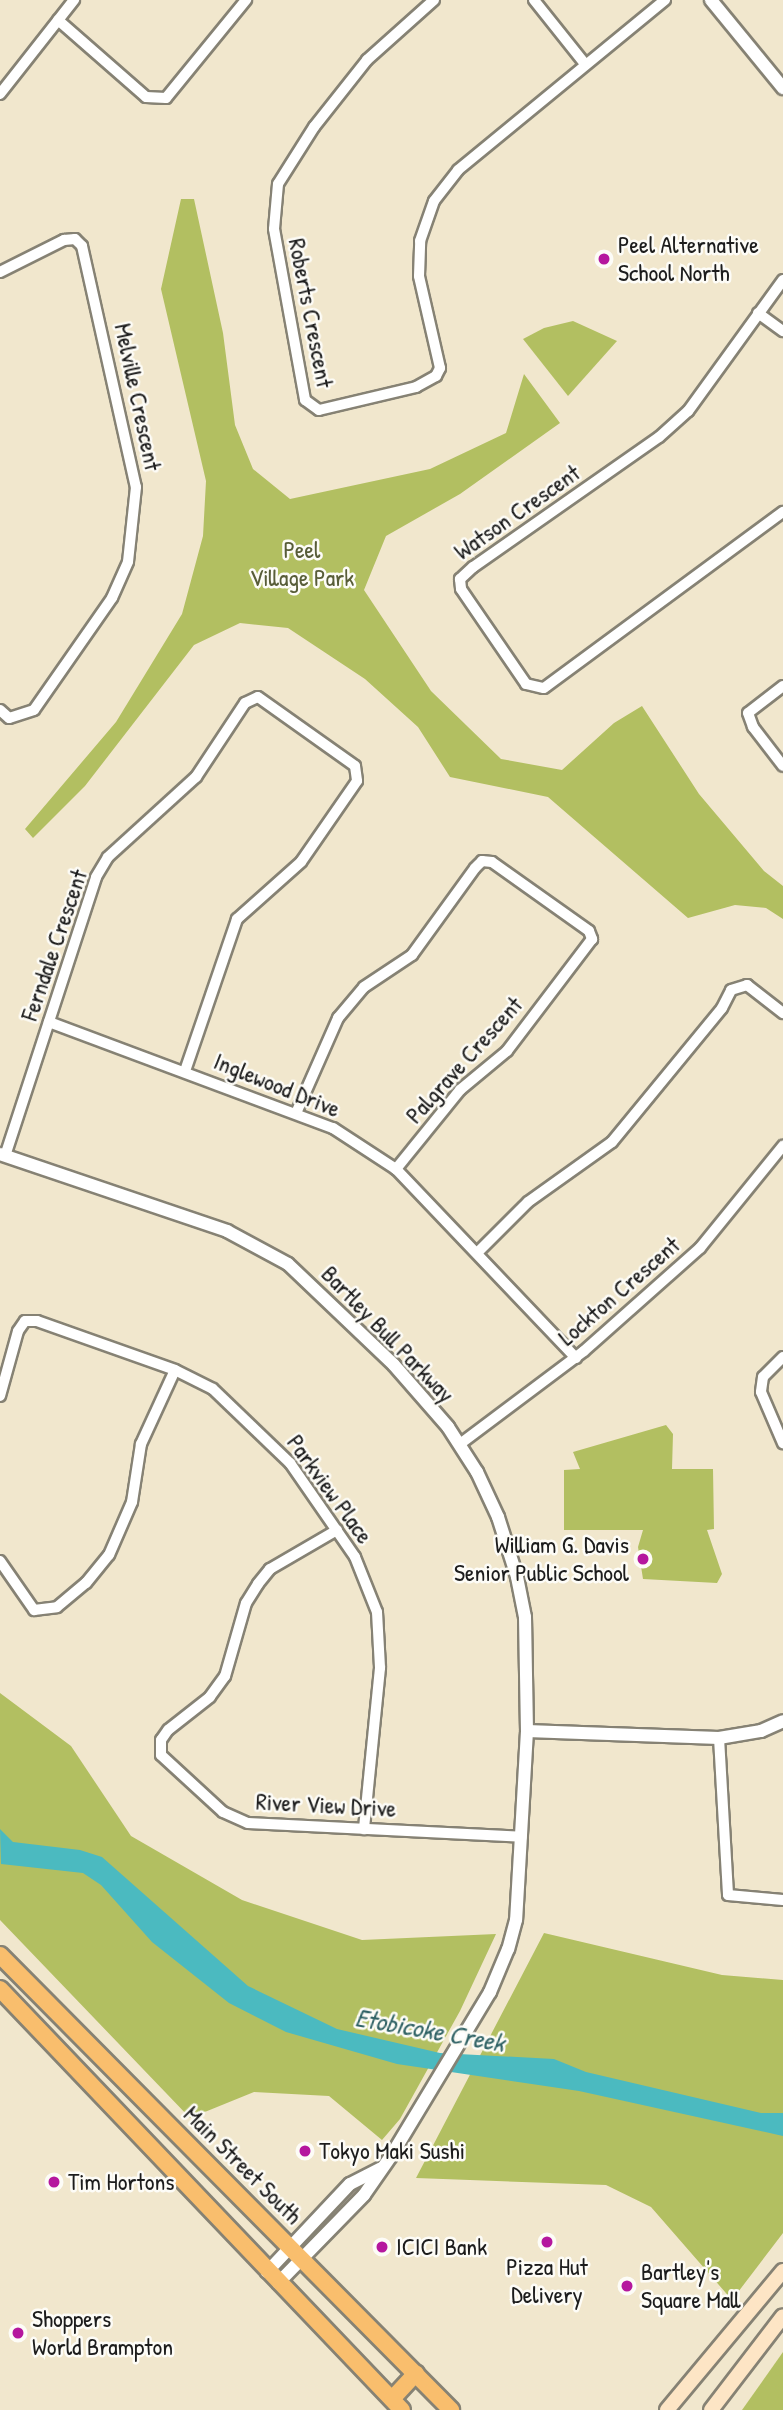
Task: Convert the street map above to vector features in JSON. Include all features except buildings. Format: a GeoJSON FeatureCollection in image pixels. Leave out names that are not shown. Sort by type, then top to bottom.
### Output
{"type":"FeatureCollection","features":[{"type":"Feature","properties":{"kind":"main road","name":"Main Street South"},"geometry":{"type":"LineString","coordinates":[[0,1955],[451,2410]]}},
{"type":"Feature","properties":{"kind":"main road"},"geometry":{"type":"LineString","coordinates":[[0,1989],[397,2405],[416,2373]]}},
{"type":"Feature","properties":{"kind":"main road"},"geometry":{"type":"LineString","coordinates":[[667,2410],[783,2271]]}},
{"type":"Feature","properties":{"kind":"main road"},"geometry":{"type":"LineString","coordinates":[[712,2410],[783,2316]]}},
{"type":"Feature","properties":{"kind":"street"},"geometry":{"type":"LineString","coordinates":[[0,94],[74,0]]}},
{"type":"Feature","properties":{"kind":"street"},"geometry":{"type":"LineString","coordinates":[[58,20],[146,97],[166,98],[246,0]]}},
{"type":"Feature","properties":{"kind":"street","name":"Roberts Crescent"},"geometry":{"type":"LineString","coordinates":[[434,0],[367,60],[314,127],[278,184],[274,229],[304,400],[310,407],[334,408],[416,387],[436,376],[440,368],[419,276],[420,241],[434,201],[457,170],[666,0]]}},
{"type":"Feature","properties":{"kind":"street"},"geometry":{"type":"LineString","coordinates":[[534,0],[585,64]]}},
{"type":"Feature","properties":{"kind":"street"},"geometry":{"type":"LineString","coordinates":[[711,0],[783,88]]}},
{"type":"Feature","properties":{"kind":"street","name":"Melville Crescent"},"geometry":{"type":"LineString","coordinates":[[0,272],[64,240],[75,239],[82,246],[136,487],[128,562],[112,598],[34,710],[9,718],[0,710]]}},
{"type":"Feature","properties":{"kind":"street","name":"Watson Crescent"},"geometry":{"type":"LineString","coordinates":[[783,280],[688,411],[659,438],[473,567],[460,579],[461,589],[526,684],[544,688],[783,512]]}},
{"type":"Feature","properties":{"kind":"street"},"geometry":{"type":"LineString","coordinates":[[758,313],[783,331]]}},
{"type":"Feature","properties":{"kind":"street"},"geometry":{"type":"LineString","coordinates":[[783,686],[748,713],[753,727],[783,765]]}},
{"type":"Feature","properties":{"kind":"street","name":"Ferndale Crescent"},"geometry":{"type":"LineString","coordinates":[[2,1155],[96,877],[108,857],[196,777],[245,703],[258,697],[355,766],[357,781],[301,862],[237,919],[185,1071]]}},
{"type":"Feature","properties":{"kind":"street","name":"Palgrave Crescent"},"geometry":{"type":"LineString","coordinates":[[297,1111],[338,1018],[364,987],[412,955],[475,868],[482,861],[492,862],[589,931],[592,939],[507,1051],[460,1090],[396,1169]]}},
{"type":"Feature","properties":{"kind":"street"},"geometry":{"type":"LineString","coordinates":[[479,1251],[528,1202],[612,1142],[722,1008],[731,990],[747,985],[783,1013]]}},
{"type":"Feature","properties":{"kind":"street","name":"Inglewood Drive"},"geometry":{"type":"LineString","coordinates":[[49,1022],[297,1111],[333,1128],[396,1169],[479,1251],[576,1358]]}},
{"type":"Feature","properties":{"kind":"street","name":"Lockton Crescent"},"geometry":{"type":"LineString","coordinates":[[460,1444],[576,1358],[700,1248],[783,1146]]}},
{"type":"Feature","properties":{"kind":"street","name":"Bartley Bull Parkway"},"geometry":{"type":"LineString","coordinates":[[2,1155],[227,1231],[288,1264],[394,1365],[460,1444],[498,1517],[517,1577],[525,1618],[527,1731],[516,1920],[508,1949],[465,2033],[381,2169],[351,2184],[297,2252],[272,2277]]}},
{"type":"Feature","properties":{"kind":"street","name":"Parkview Place"},"geometry":{"type":"LineString","coordinates":[[0,1396],[25,1321],[175,1370],[213,1389],[238,1409],[290,1463],[355,1557],[377,1612],[380,1668],[364,1829]]}},
{"type":"Feature","properties":{"kind":"street"},"geometry":{"type":"LineString","coordinates":[[783,1357],[763,1377],[761,1392],[783,1443]]}},
{"type":"Feature","properties":{"kind":"street"},"geometry":{"type":"LineString","coordinates":[[0,1561],[34,1610],[57,1607],[86,1583],[109,1555],[132,1502],[141,1444],[175,1370]]}},
{"type":"Feature","properties":{"kind":"street","name":"River View Drive"},"geometry":{"type":"LineString","coordinates":[[337,1530],[270,1569],[258,1584],[246,1603],[225,1676],[210,1697],[168,1730],[161,1740],[161,1755],[233,1819],[271,1826],[522,1837]]}},
{"type":"Feature","properties":{"kind":"street"},"geometry":{"type":"LineString","coordinates":[[527,1731],[719,1738],[761,1731],[783,1720]]}},
{"type":"Feature","properties":{"kind":"street"},"geometry":{"type":"LineString","coordinates":[[719,1738],[725,1886],[735,1898],[783,1900]]}},
{"type":"Feature","properties":{"kind":"green space","name":"Peel Village Park"},"geometry":{"type":"Polygon","coordinates":[[[181,199],[194,199],[223,333],[235,425],[253,469],[290,499],[430,469],[506,433],[524,374],[560,423],[460,494],[386,536],[364,590],[431,691],[501,759],[562,770],[614,723],[642,706],[699,794],[764,871],[783,886],[783,919],[766,908],[735,905],[688,918],[548,797],[450,777],[418,727],[365,679],[288,628],[240,623],[194,645],[85,786],[33,838],[25,829],[116,722],[182,614],[203,536],[206,481],[161,289],[181,199]]]}},
{"type":"Feature","properties":{"kind":"green space"},"geometry":{"type":"Polygon","coordinates":[[[573,321],[617,341],[568,396],[523,339],[544,328],[573,321]]]}},
{"type":"Feature","properties":{"kind":"green space"},"geometry":{"type":"Polygon","coordinates":[[[666,1425],[673,1434],[672,1469],[713,1469],[714,1529],[707,1530],[722,1574],[717,1583],[643,1579],[638,1547],[643,1530],[564,1530],[564,1470],[580,1469],[573,1452],[666,1425]]]}},
{"type":"Feature","properties":{"kind":"green space"},"geometry":{"type":"Polygon","coordinates":[[[0,1693],[71,1746],[131,1836],[242,1900],[362,1940],[496,1934],[460,2011],[400,2119],[382,2140],[329,2096],[254,2092],[190,2118],[0,1920],[0,1693]]]}},
{"type":"Feature","properties":{"kind":"green space"},"geometry":{"type":"Polygon","coordinates":[[[544,1933],[722,1975],[783,1980],[783,2233],[732,2300],[651,2207],[606,2185],[416,2178],[544,1933]]]}},
{"type":"Feature","properties":{"kind":"green space"},"geometry":{"type":"Polygon","coordinates":[[[783,2352],[783,2410],[742,2410],[783,2352]]]}},
{"type":"Feature","properties":{"kind":"water"},"geometry":{"type":"Polygon","coordinates":[[[0,1829],[13,1842],[80,1850],[102,1857],[248,1986],[337,2029],[440,2053],[554,2059],[586,2072],[761,2113],[783,2113],[783,2136],[579,2091],[397,2064],[286,2032],[229,2003],[152,1942],[101,1885],[83,1873],[1,1864],[0,1829]]]}},
{"type":"Feature","properties":{"kind":"place","name":"Peel Alternative School North"},"geometry":{"type":"Point","coordinates":[604,259]}},
{"type":"Feature","properties":{"kind":"place","name":"William G. Davis Senior Public School"},"geometry":{"type":"Point","coordinates":[643,1559]}},
{"type":"Feature","properties":{"kind":"place","name":"Tokyo Maki Sushi"},"geometry":{"type":"Point","coordinates":[305,2151]}},
{"type":"Feature","properties":{"kind":"place","name":"Tim Hortons"},"geometry":{"type":"Point","coordinates":[54,2182]}},
{"type":"Feature","properties":{"kind":"place","name":"Pizza Hut Delivery"},"geometry":{"type":"Point","coordinates":[547,2242]}},
{"type":"Feature","properties":{"kind":"place","name":"ICICI Bank"},"geometry":{"type":"Point","coordinates":[382,2247]}},
{"type":"Feature","properties":{"kind":"place","name":"Bartley's Square Mall"},"geometry":{"type":"Point","coordinates":[627,2286]}},
{"type":"Feature","properties":{"kind":"place","name":"Shoppers World Brampton"},"geometry":{"type":"Point","coordinates":[18,2333]}},
{"type":"Feature","properties":{"kind":"water label","name":"Etobicoke Creek"},"geometry":{"type":"Point","coordinates":[430,2030]}}]}
